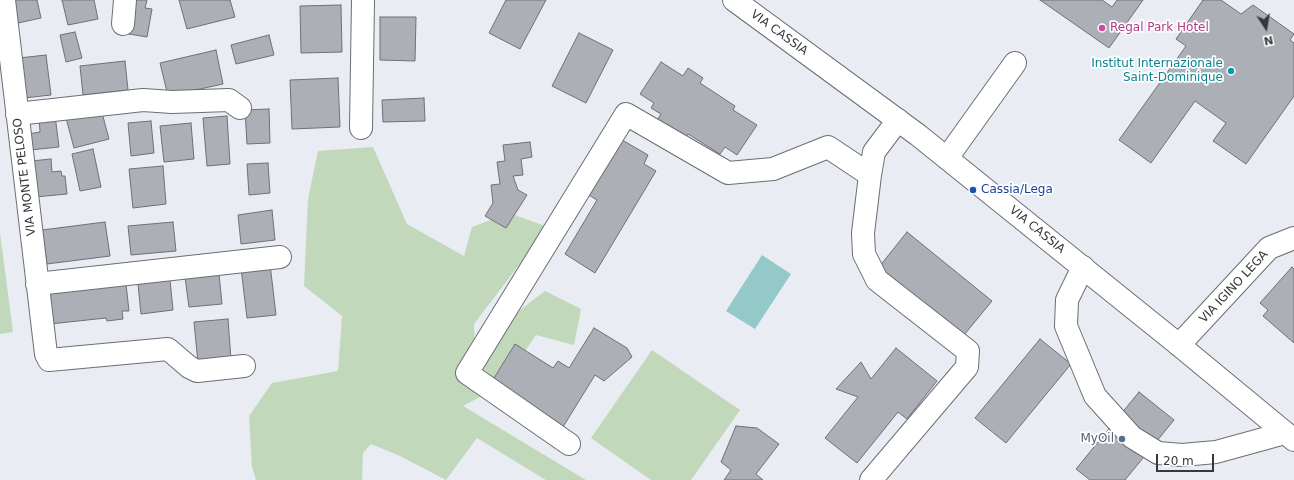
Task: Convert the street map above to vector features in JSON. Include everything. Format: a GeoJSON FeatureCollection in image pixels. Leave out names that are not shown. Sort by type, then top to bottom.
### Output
{"type":"FeatureCollection","features":[{"type":"Feature","properties":{"kind":"street","name":"VIA MONTE PELOSO"},"geometry":{"type":"LineString","coordinates":[[4,0],[37,284],[46,354],[49,360],[168,349],[189,367],[197,371],[244,366]]}},
{"type":"Feature","properties":{"kind":"street"},"geometry":{"type":"LineString","coordinates":[[123,24],[125,0]]}},
{"type":"Feature","properties":{"kind":"street"},"geometry":{"type":"LineString","coordinates":[[361,128],[363,0]]}},
{"type":"Feature","properties":{"kind":"street","name":"VIA CASSIA"},"geometry":{"type":"LineString","coordinates":[[734,0],[898,120],[947,158],[1179,345],[1289,436]]}},
{"type":"Feature","properties":{"kind":"street"},"geometry":{"type":"LineString","coordinates":[[947,158],[1015,63]]}},
{"type":"Feature","properties":{"kind":"street"},"geometry":{"type":"LineString","coordinates":[[18,114],[143,100],[172,102],[229,100],[240,108]]}},
{"type":"Feature","properties":{"kind":"street"},"geometry":{"type":"LineString","coordinates":[[569,444],[467,373],[626,114],[728,173],[773,169],[828,147],[870,175]]}},
{"type":"Feature","properties":{"kind":"street"},"geometry":{"type":"LineString","coordinates":[[871,480],[967,368],[968,351],[877,280],[864,254],[863,233],[874,152],[898,120]]}},
{"type":"Feature","properties":{"kind":"street","name":"VIA IGINO LEGA"},"geometry":{"type":"LineString","coordinates":[[1179,345],[1269,248],[1294,238]]}},
{"type":"Feature","properties":{"kind":"street"},"geometry":{"type":"LineString","coordinates":[[37,284],[280,257]]}},
{"type":"Feature","properties":{"kind":"street"},"geometry":{"type":"LineString","coordinates":[[1083,267],[1067,300],[1066,326],[1095,396],[1132,437],[1158,453],[1182,455],[1216,452],[1289,436]]}},
{"type":"Feature","properties":{"kind":"green space"},"geometry":{"type":"Polygon","coordinates":[[[373,147],[407,224],[464,256],[472,227],[509,213],[548,227],[474,324],[475,361],[486,336],[545,291],[581,309],[574,345],[536,335],[502,385],[463,406],[586,480],[546,480],[477,438],[446,480],[400,456],[371,444],[363,453],[362,480],[256,480],[252,467],[249,416],[272,383],[338,371],[342,316],[304,286],[308,199],[318,151],[373,147]]]}},
{"type":"Feature","properties":{"kind":"green space"},"geometry":{"type":"Polygon","coordinates":[[[0,233],[13,332],[0,334],[0,233]]]}},
{"type":"Feature","properties":{"kind":"green space"},"geometry":{"type":"Polygon","coordinates":[[[652,350],[740,410],[691,480],[651,480],[591,438],[652,350]]]}},
{"type":"Feature","properties":{"kind":"water"},"geometry":{"type":"Polygon","coordinates":[[[762,255],[791,274],[755,329],[726,311],[762,255]]]}},
{"type":"Feature","properties":{"kind":"building"},"geometry":{"type":"Polygon","coordinates":[[[13,0],[37,0],[41,18],[18,23],[13,0]]]}},
{"type":"Feature","properties":{"kind":"building"},"geometry":{"type":"Polygon","coordinates":[[[62,0],[94,0],[98,19],[68,25],[62,0]]]}},
{"type":"Feature","properties":{"kind":"building"},"geometry":{"type":"Polygon","coordinates":[[[129,0],[147,0],[145,8],[152,9],[147,37],[123,33],[129,0]]]}},
{"type":"Feature","properties":{"kind":"building"},"geometry":{"type":"Polygon","coordinates":[[[179,0],[230,0],[235,17],[187,29],[179,0]]]}},
{"type":"Feature","properties":{"kind":"building"},"geometry":{"type":"Polygon","coordinates":[[[506,0],[546,0],[520,49],[489,33],[506,0]]]}},
{"type":"Feature","properties":{"kind":"building","name":"Regal Park Hotel"},"geometry":{"type":"Polygon","coordinates":[[[1040,0],[1102,0],[1112,7],[1117,0],[1143,0],[1109,48],[1040,0]]]}},
{"type":"Feature","properties":{"kind":"building","name":"Institut Internazionale Saint-Dominique"},"geometry":{"type":"Polygon","coordinates":[[[1203,0],[1221,0],[1241,14],[1253,5],[1294,34],[1290,40],[1294,43],[1294,96],[1246,164],[1213,141],[1226,123],[1195,101],[1151,163],[1119,140],[1186,46],[1176,39],[1203,0]]]}},
{"type":"Feature","properties":{"kind":"building"},"geometry":{"type":"Polygon","coordinates":[[[341,5],[342,52],[301,53],[300,6],[341,5]]]}},
{"type":"Feature","properties":{"kind":"building"},"geometry":{"type":"Polygon","coordinates":[[[380,17],[416,17],[415,61],[380,60],[380,17]]]}},
{"type":"Feature","properties":{"kind":"building"},"geometry":{"type":"Polygon","coordinates":[[[75,32],[82,58],[66,62],[60,35],[75,32]]]}},
{"type":"Feature","properties":{"kind":"building"},"geometry":{"type":"Polygon","coordinates":[[[579,33],[613,50],[586,103],[552,86],[579,33]]]}},
{"type":"Feature","properties":{"kind":"building"},"geometry":{"type":"Polygon","coordinates":[[[269,35],[274,55],[236,64],[231,45],[269,35]]]}},
{"type":"Feature","properties":{"kind":"building"},"geometry":{"type":"Polygon","coordinates":[[[216,50],[223,84],[168,96],[160,63],[216,50]]]}},
{"type":"Feature","properties":{"kind":"building"},"geometry":{"type":"Polygon","coordinates":[[[46,55],[51,95],[24,98],[19,58],[46,55]]]}},
{"type":"Feature","properties":{"kind":"building"},"geometry":{"type":"Polygon","coordinates":[[[125,61],[128,90],[83,95],[80,66],[125,61]]]}},
{"type":"Feature","properties":{"kind":"building"},"geometry":{"type":"Polygon","coordinates":[[[661,62],[683,76],[688,68],[703,78],[700,83],[735,106],[733,110],[757,125],[737,155],[725,147],[720,154],[688,134],[686,137],[653,126],[661,114],[651,108],[654,103],[640,94],[661,62]]]}},
{"type":"Feature","properties":{"kind":"building"},"geometry":{"type":"Polygon","coordinates":[[[338,78],[340,127],[292,129],[290,80],[338,78]]]}},
{"type":"Feature","properties":{"kind":"building"},"geometry":{"type":"Polygon","coordinates":[[[424,98],[425,121],[383,122],[382,100],[424,98]]]}},
{"type":"Feature","properties":{"kind":"building"},"geometry":{"type":"Polygon","coordinates":[[[101,109],[109,139],[74,148],[66,118],[101,109]]]}},
{"type":"Feature","properties":{"kind":"building"},"geometry":{"type":"Polygon","coordinates":[[[269,109],[270,143],[247,144],[245,110],[269,109]]]}},
{"type":"Feature","properties":{"kind":"building"},"geometry":{"type":"Polygon","coordinates":[[[55,115],[59,147],[30,150],[28,134],[40,132],[39,116],[55,115]]]}},
{"type":"Feature","properties":{"kind":"building"},"geometry":{"type":"Polygon","coordinates":[[[227,116],[230,164],[207,166],[203,118],[227,116]]]}},
{"type":"Feature","properties":{"kind":"building"},"geometry":{"type":"Polygon","coordinates":[[[151,121],[154,153],[131,156],[128,123],[151,121]]]}},
{"type":"Feature","properties":{"kind":"building"},"geometry":{"type":"Polygon","coordinates":[[[191,123],[194,159],[164,162],[160,126],[191,123]]]}},
{"type":"Feature","properties":{"kind":"building"},"geometry":{"type":"Polygon","coordinates":[[[617,137],[648,155],[644,164],[656,171],[595,273],[565,254],[597,200],[584,192],[617,137]]]}},
{"type":"Feature","properties":{"kind":"building"},"geometry":{"type":"Polygon","coordinates":[[[530,142],[532,157],[521,159],[523,175],[513,176],[518,190],[527,195],[506,228],[485,216],[493,203],[491,185],[500,184],[497,162],[505,161],[503,145],[530,142]]]}},
{"type":"Feature","properties":{"kind":"building"},"geometry":{"type":"Polygon","coordinates":[[[93,149],[101,187],[80,191],[72,154],[93,149]]]}},
{"type":"Feature","properties":{"kind":"building"},"geometry":{"type":"Polygon","coordinates":[[[51,159],[52,172],[61,171],[62,176],[65,176],[67,194],[35,197],[31,161],[51,159]]]}},
{"type":"Feature","properties":{"kind":"building"},"geometry":{"type":"Polygon","coordinates":[[[268,163],[270,193],[249,195],[247,164],[268,163]]]}},
{"type":"Feature","properties":{"kind":"building"},"geometry":{"type":"Polygon","coordinates":[[[163,166],[166,204],[133,208],[129,169],[163,166]]]}},
{"type":"Feature","properties":{"kind":"building"},"geometry":{"type":"Polygon","coordinates":[[[272,210],[275,240],[241,244],[238,215],[272,210]]]}},
{"type":"Feature","properties":{"kind":"building"},"geometry":{"type":"Polygon","coordinates":[[[105,222],[110,256],[47,264],[42,230],[105,222]]]}},
{"type":"Feature","properties":{"kind":"building"},"geometry":{"type":"Polygon","coordinates":[[[173,222],[176,251],[131,255],[128,226],[173,222]]]}},
{"type":"Feature","properties":{"kind":"building"},"geometry":{"type":"Polygon","coordinates":[[[907,232],[992,301],[964,335],[879,267],[907,232]]]}},
{"type":"Feature","properties":{"kind":"building"},"geometry":{"type":"Polygon","coordinates":[[[270,264],[276,315],[247,318],[241,268],[270,264]]]}},
{"type":"Feature","properties":{"kind":"building"},"geometry":{"type":"Polygon","coordinates":[[[1292,267],[1294,269],[1294,343],[1263,316],[1268,310],[1260,303],[1292,267]]]}},
{"type":"Feature","properties":{"kind":"building"},"geometry":{"type":"Polygon","coordinates":[[[219,274],[222,304],[189,307],[185,277],[219,274]]]}},
{"type":"Feature","properties":{"kind":"building"},"geometry":{"type":"Polygon","coordinates":[[[170,280],[173,310],[141,314],[138,284],[170,280]]]}},
{"type":"Feature","properties":{"kind":"building"},"geometry":{"type":"Polygon","coordinates":[[[126,284],[129,311],[122,311],[123,319],[107,321],[106,318],[50,324],[47,294],[126,284]]]}},
{"type":"Feature","properties":{"kind":"building"},"geometry":{"type":"Polygon","coordinates":[[[228,319],[231,360],[198,363],[194,322],[228,319]]]}},
{"type":"Feature","properties":{"kind":"building"},"geometry":{"type":"Polygon","coordinates":[[[594,328],[627,348],[632,357],[604,381],[595,375],[563,427],[491,383],[515,344],[553,368],[558,361],[569,368],[594,328]]]}},
{"type":"Feature","properties":{"kind":"building"},"geometry":{"type":"Polygon","coordinates":[[[1040,339],[1071,364],[1006,443],[975,418],[1040,339]]]}},
{"type":"Feature","properties":{"kind":"building"},"geometry":{"type":"Polygon","coordinates":[[[896,348],[937,381],[907,419],[898,412],[857,463],[825,438],[858,397],[836,389],[861,362],[871,379],[896,348]]]}},
{"type":"Feature","properties":{"kind":"building"},"geometry":{"type":"Polygon","coordinates":[[[1139,392],[1174,420],[1125,480],[1090,480],[1076,469],[1139,392]]]}},
{"type":"Feature","properties":{"kind":"building"},"geometry":{"type":"Polygon","coordinates":[[[736,426],[757,428],[779,444],[756,474],[763,480],[724,480],[731,470],[721,462],[736,426]]]}},
{"type":"Feature","properties":{"kind":"place","name":"Regal Park Hotel"},"geometry":{"type":"Point","coordinates":[1102,28]}},
{"type":"Feature","properties":{"kind":"place","name":"Institut Internazionale Saint-Dominique"},"geometry":{"type":"Point","coordinates":[1231,71]}},
{"type":"Feature","properties":{"kind":"place","name":"Cassia/Lega"},"geometry":{"type":"Point","coordinates":[973,190]}},
{"type":"Feature","properties":{"kind":"place","name":"MyOil"},"geometry":{"type":"Point","coordinates":[1122,439]}}]}
